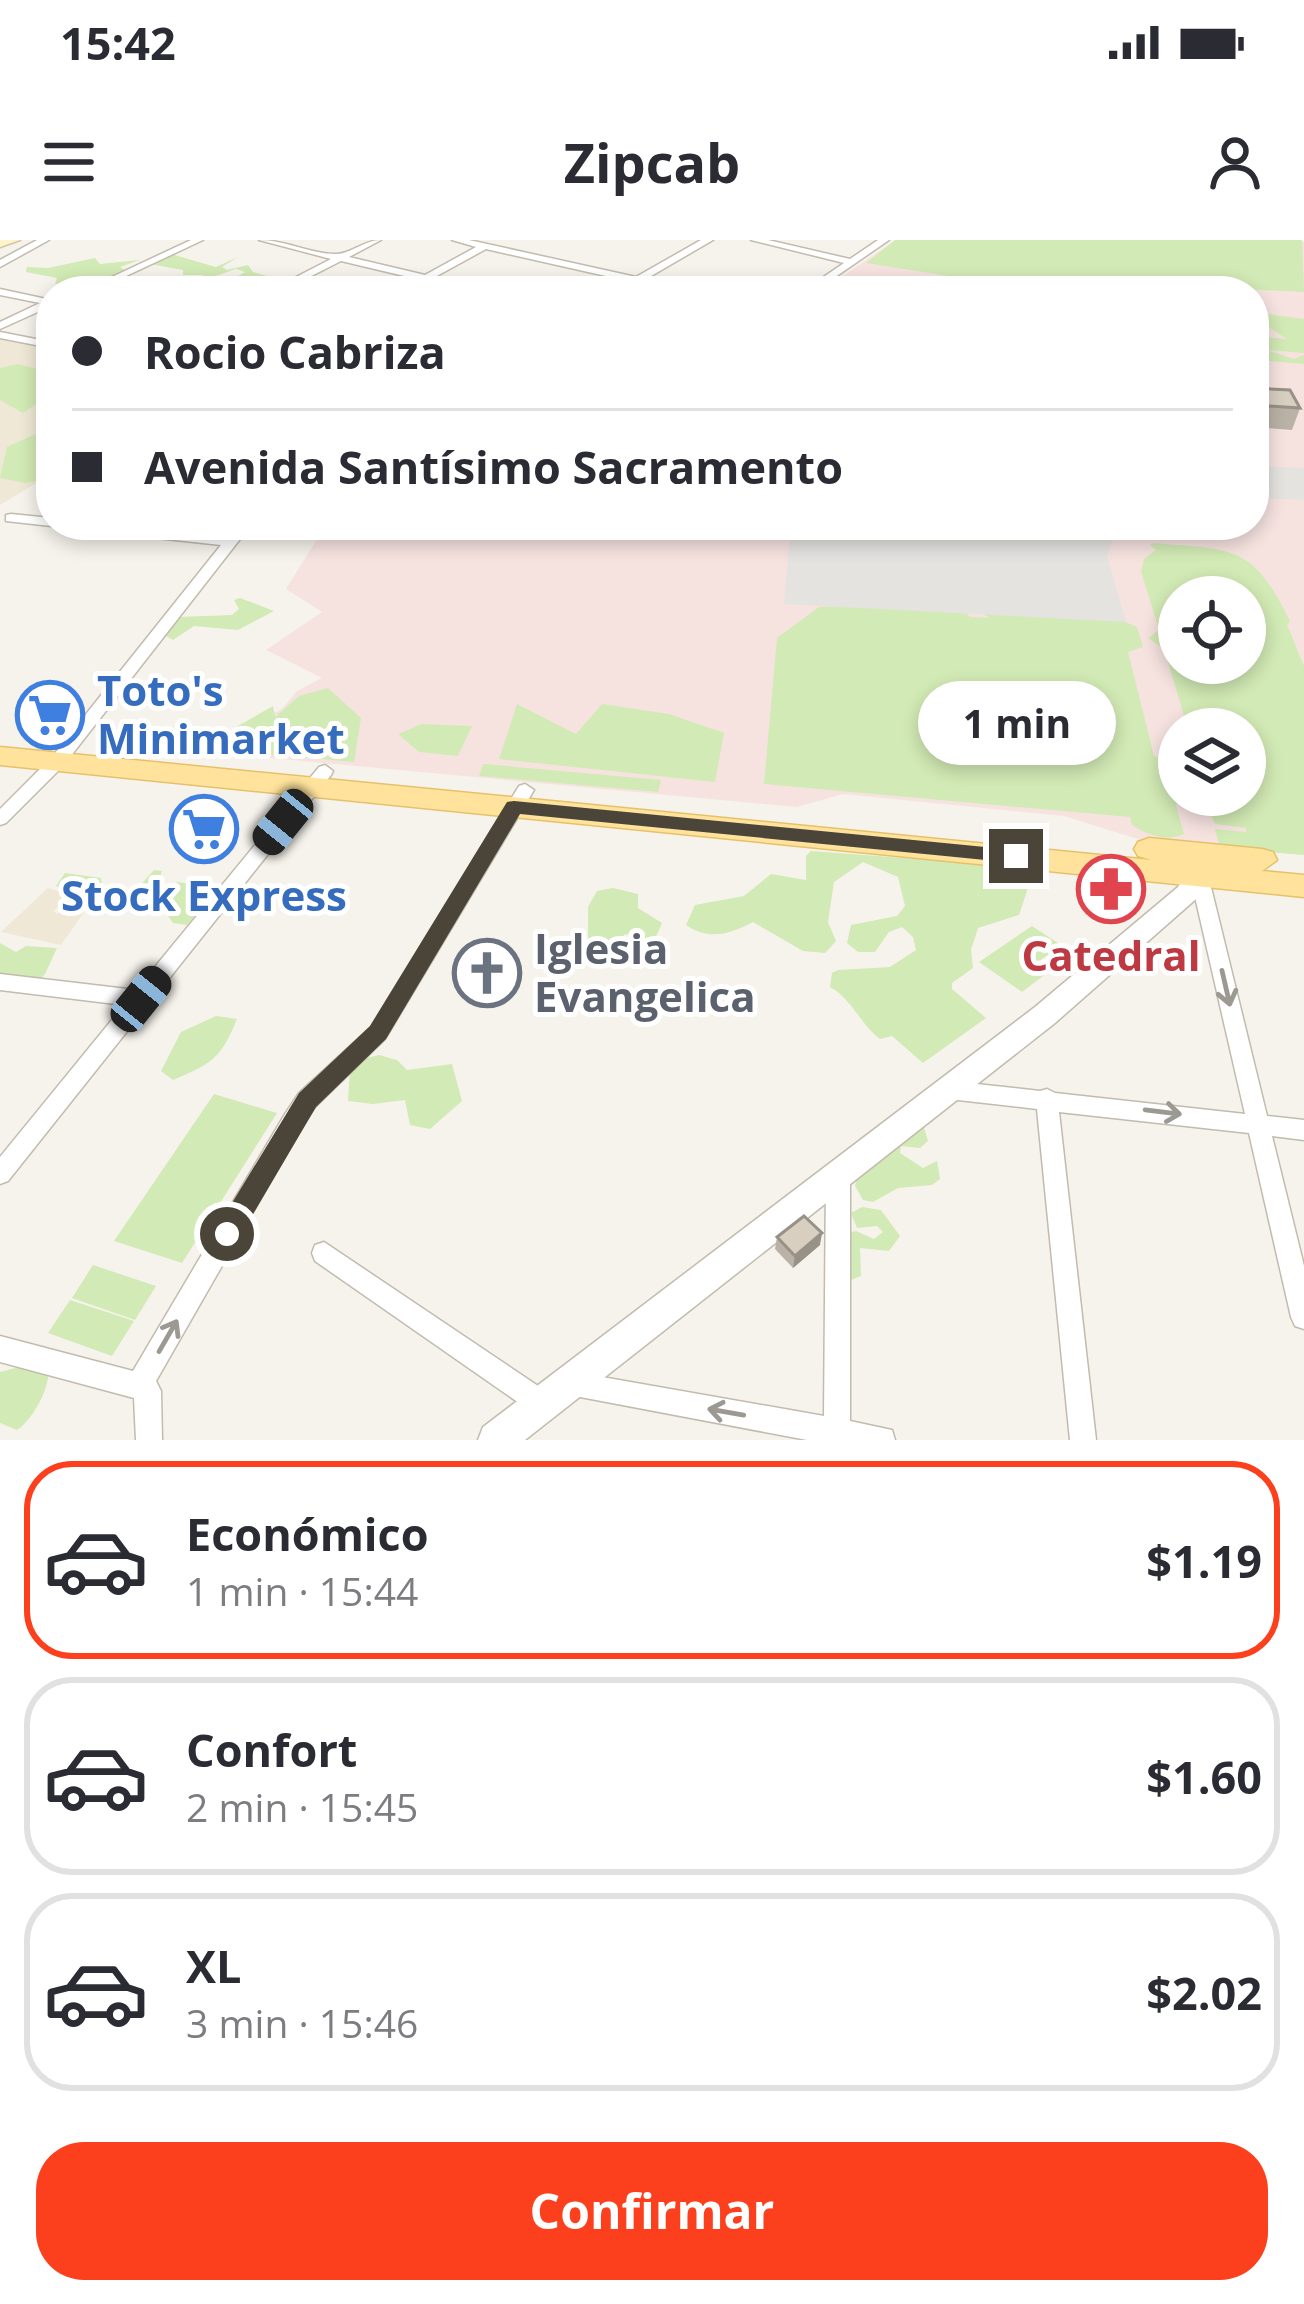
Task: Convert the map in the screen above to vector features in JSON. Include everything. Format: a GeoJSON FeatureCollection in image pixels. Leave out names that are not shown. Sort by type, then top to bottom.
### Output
{"type":"FeatureCollection","features":[{"type":"Feature","properties":{"kind":"main road"},"geometry":{"type":"LineString","coordinates":[[0,243],[13,240]]}},
{"type":"Feature","properties":{"kind":"main road"},"geometry":{"type":"LineString","coordinates":[[0,740],[63,754],[1202,864],[1304,865]]}},
{"type":"Feature","properties":{"kind":"main road"},"geometry":{"type":"LineString","coordinates":[[0,756],[63,754]]}},
{"type":"Feature","properties":{"kind":"main road"},"geometry":{"type":"LineString","coordinates":[[1202,864],[1304,886]]}},
{"type":"Feature","properties":{"kind":"street"},"geometry":{"type":"LineString","coordinates":[[0,263],[44,240]]}},
{"type":"Feature","properties":{"kind":"street"},"geometry":{"type":"LineString","coordinates":[[121,276],[198,240]]}},
{"type":"Feature","properties":{"kind":"street"},"geometry":{"type":"LineString","coordinates":[[264,240],[421,276]]}},
{"type":"Feature","properties":{"kind":"street"},"geometry":{"type":"LineString","coordinates":[[305,276],[376,240]]}},
{"type":"Feature","properties":{"kind":"street"},"geometry":{"type":"LineString","coordinates":[[457,240],[625,276]]}},
{"type":"Feature","properties":{"kind":"street"},"geometry":{"type":"LineString","coordinates":[[428,276],[496,240]]}},
{"type":"Feature","properties":{"kind":"street"},"geometry":{"type":"LineString","coordinates":[[684,240],[705,242]]}},
{"type":"Feature","properties":{"kind":"street"},"geometry":{"type":"LineString","coordinates":[[756,240],[852,262]]}},
{"type":"Feature","properties":{"kind":"street"},"geometry":{"type":"LineString","coordinates":[[831,276],[884,240]]}},
{"type":"Feature","properties":{"kind":"street"},"geometry":{"type":"LineString","coordinates":[[644,276],[705,242]]}},
{"type":"Feature","properties":{"kind":"street"},"geometry":{"type":"LineString","coordinates":[[0,292],[36,300]]}},
{"type":"Feature","properties":{"kind":"street"},"geometry":{"type":"LineString","coordinates":[[0,326],[36,309]]}},
{"type":"Feature","properties":{"kind":"street"},"geometry":{"type":"LineString","coordinates":[[0,335],[36,342]]}},
{"type":"Feature","properties":{"kind":"street"},"geometry":{"type":"LineString","coordinates":[[11,518],[36,520]]}},
{"type":"Feature","properties":{"kind":"street"},"geometry":{"type":"LineString","coordinates":[[212,540],[230,542]]}},
{"type":"Feature","properties":{"kind":"street"},"geometry":{"type":"LineString","coordinates":[[0,819],[63,754],[230,542]]}},
{"type":"Feature","properties":{"kind":"street"},"geometry":{"type":"LineString","coordinates":[[0,1174],[318,779]]}},
{"type":"Feature","properties":{"kind":"street"},"geometry":{"type":"LineString","coordinates":[[139,1386],[293,1121],[307,1100],[378,1033],[519,798]]}},
{"type":"Feature","properties":{"kind":"street"},"geometry":{"type":"LineString","coordinates":[[496,1440],[949,1090],[1187,893],[1202,864]]}},
{"type":"Feature","properties":{"kind":"street"},"geometry":{"type":"LineString","coordinates":[[1202,864],[1304,1317]]}},
{"type":"Feature","properties":{"kind":"street"},"geometry":{"type":"LineString","coordinates":[[0,982],[141,999]]}},
{"type":"Feature","properties":{"kind":"street"},"geometry":{"type":"LineString","coordinates":[[949,1090],[1304,1130]]}},
{"type":"Feature","properties":{"kind":"street"},"geometry":{"type":"LineString","coordinates":[[1047,1098],[1083,1440]]}},
{"type":"Feature","properties":{"kind":"street"},"geometry":{"type":"LineString","coordinates":[[837,1432],[838,1178]]}},
{"type":"Feature","properties":{"kind":"street"},"geometry":{"type":"LineString","coordinates":[[324,1253],[554,1393],[882,1440]]}},
{"type":"Feature","properties":{"kind":"street"},"geometry":{"type":"LineString","coordinates":[[0,1349],[148,1391],[149,1440]]}},
{"type":"Feature","properties":{"kind":"shaded area"},"geometry":{"type":"Polygon","coordinates":[[[896,240],[1304,242],[1304,855],[1141,840],[1064,816],[843,794],[797,807],[259,757],[227,747],[233,734],[282,709],[297,691],[322,678],[266,650],[322,612],[286,589],[317,540],[1269,540],[1269,276],[843,276],[896,240]]]}},
{"type":"Feature","properties":{"kind":"shaded area"},"geometry":{"type":"Polygon","coordinates":[[[0,331],[36,338],[36,483],[0,505],[0,331]]]}},
{"type":"Feature","properties":{"kind":"shaded area"},"geometry":{"type":"Polygon","coordinates":[[[1269,467],[1304,468],[1304,500],[1269,499],[1269,467]]]}},
{"type":"Feature","properties":{"kind":"shaded area"},"geometry":{"type":"Polygon","coordinates":[[[790,540],[1113,540],[1107,555],[1126,622],[784,604],[790,540]]]}},
{"type":"Feature","properties":{"kind":"shaded area"},"geometry":{"type":"Polygon","coordinates":[[[48,888],[69,894],[54,911],[57,914],[73,900],[89,905],[61,945],[1,932],[48,888]]]}},
{"type":"Feature","properties":{"kind":"green space"},"geometry":{"type":"Polygon","coordinates":[[[895,240],[1302,240],[1304,292],[1269,290],[1269,276],[949,276],[866,263],[895,240]]]}},
{"type":"Feature","properties":{"kind":"green space"},"geometry":{"type":"Polygon","coordinates":[[[164,252],[216,267],[238,257],[222,267],[248,265],[266,276],[238,276],[245,272],[236,269],[216,276],[183,275],[183,270],[149,264],[164,252]]]}},
{"type":"Feature","properties":{"kind":"green space"},"geometry":{"type":"Polygon","coordinates":[[[95,258],[100,264],[140,260],[120,267],[126,271],[115,276],[26,272],[27,267],[48,268],[95,258]]]}},
{"type":"Feature","properties":{"kind":"green space"},"geometry":{"type":"Polygon","coordinates":[[[1269,314],[1304,319],[1304,353],[1269,350],[1269,337],[1287,339],[1269,327],[1269,314]]]}},
{"type":"Feature","properties":{"kind":"green space"},"geometry":{"type":"Polygon","coordinates":[[[1269,351],[1294,359],[1304,355],[1304,364],[1269,361],[1269,351]]]}},
{"type":"Feature","properties":{"kind":"green space"},"geometry":{"type":"Polygon","coordinates":[[[18,364],[36,369],[36,404],[23,413],[0,400],[0,368],[18,364]]]}},
{"type":"Feature","properties":{"kind":"green space"},"geometry":{"type":"Polygon","coordinates":[[[36,434],[36,481],[0,478],[7,447],[36,434]]]}},
{"type":"Feature","properties":{"kind":"green space"},"geometry":{"type":"Polygon","coordinates":[[[1150,545],[1223,551],[1239,556],[1262,576],[1158,576],[1158,627],[1141,571],[1144,559],[1156,550],[1150,545]]]}},
{"type":"Feature","properties":{"kind":"green space"},"geometry":{"type":"Polygon","coordinates":[[[1266,581],[1290,621],[1287,625],[1304,666],[1304,855],[1220,848],[1215,829],[1246,832],[1246,828],[1215,824],[1211,816],[1266,816],[1266,708],[1182,708],[1174,684],[1266,684],[1266,581]]]}},
{"type":"Feature","properties":{"kind":"green space"},"geometry":{"type":"Polygon","coordinates":[[[234,600],[274,611],[238,630],[194,626],[173,640],[166,636],[164,629],[178,617],[232,615],[239,609],[234,600]]]}},
{"type":"Feature","properties":{"kind":"green space"},"geometry":{"type":"Polygon","coordinates":[[[819,607],[964,610],[970,617],[990,618],[983,614],[1116,618],[1137,627],[1143,647],[1128,652],[1158,758],[1158,816],[1179,816],[1184,834],[1151,834],[1132,825],[1130,817],[764,784],[777,638],[819,607]]]}},
{"type":"Feature","properties":{"kind":"green space"},"geometry":{"type":"Polygon","coordinates":[[[328,688],[361,718],[354,762],[264,754],[234,746],[237,739],[229,736],[231,730],[273,706],[275,717],[299,696],[328,688]]]}},
{"type":"Feature","properties":{"kind":"green space"},"geometry":{"type":"Polygon","coordinates":[[[517,704],[576,734],[602,704],[669,714],[724,733],[715,782],[499,759],[517,704]]]}},
{"type":"Feature","properties":{"kind":"green space"},"geometry":{"type":"Polygon","coordinates":[[[422,724],[472,726],[458,756],[419,752],[398,734],[422,724]]]}},
{"type":"Feature","properties":{"kind":"green space"},"geometry":{"type":"Polygon","coordinates":[[[483,764],[661,780],[658,792],[479,776],[483,764]]]}},
{"type":"Feature","properties":{"kind":"green space"},"geometry":{"type":"Polygon","coordinates":[[[811,851],[1010,866],[1031,879],[1019,915],[978,928],[971,950],[973,968],[952,983],[952,989],[986,1018],[923,1063],[892,1036],[880,1039],[830,987],[832,973],[838,970],[890,967],[916,950],[913,937],[902,927],[889,932],[875,952],[858,952],[847,943],[851,925],[897,916],[905,906],[898,877],[863,862],[834,882],[828,922],[836,941],[825,953],[803,951],[753,922],[720,934],[686,925],[695,905],[744,896],[771,874],[806,880],[806,856],[811,851]]]}},
{"type":"Feature","properties":{"kind":"green space"},"geometry":{"type":"Polygon","coordinates":[[[154,870],[162,871],[159,881],[167,889],[177,882],[202,885],[199,911],[187,925],[173,923],[166,913],[172,891],[148,897],[135,891],[154,870]]]}},
{"type":"Feature","properties":{"kind":"green space"},"geometry":{"type":"Polygon","coordinates":[[[65,873],[101,878],[102,888],[128,896],[129,910],[109,909],[56,886],[65,873]]]}},
{"type":"Feature","properties":{"kind":"green space"},"geometry":{"type":"Polygon","coordinates":[[[613,888],[638,894],[638,908],[662,923],[654,941],[625,934],[614,945],[588,941],[588,907],[597,891],[613,888]]]}},
{"type":"Feature","properties":{"kind":"green space"},"geometry":{"type":"Polygon","coordinates":[[[1032,926],[1061,945],[1038,962],[1051,970],[1022,992],[979,962],[1032,926]]]}},
{"type":"Feature","properties":{"kind":"green space"},"geometry":{"type":"Polygon","coordinates":[[[0,943],[16,952],[26,946],[57,948],[45,974],[33,986],[10,975],[0,979],[0,943]]]}},
{"type":"Feature","properties":{"kind":"green space"},"geometry":{"type":"Polygon","coordinates":[[[216,1016],[237,1019],[213,1059],[173,1080],[161,1071],[181,1032],[216,1016]]]}},
{"type":"Feature","properties":{"kind":"green space"},"geometry":{"type":"Polygon","coordinates":[[[379,1055],[397,1060],[407,1070],[452,1064],[462,1101],[430,1129],[410,1125],[405,1100],[348,1101],[350,1070],[362,1059],[379,1055]]]}},
{"type":"Feature","properties":{"kind":"green space"},"geometry":{"type":"Polygon","coordinates":[[[214,1094],[277,1113],[182,1263],[114,1241],[214,1094]]]}},
{"type":"Feature","properties":{"kind":"green space"},"geometry":{"type":"Polygon","coordinates":[[[923,1124],[928,1141],[920,1148],[901,1146],[900,1153],[923,1168],[937,1161],[940,1179],[932,1185],[898,1188],[873,1202],[863,1200],[855,1186],[857,1177],[923,1124]]]}},
{"type":"Feature","properties":{"kind":"green space"},"geometry":{"type":"Polygon","coordinates":[[[862,1207],[881,1210],[900,1236],[889,1251],[860,1248],[861,1276],[851,1280],[845,1278],[847,1233],[856,1231],[874,1239],[883,1232],[877,1226],[857,1228],[851,1213],[862,1207]]]}},
{"type":"Feature","properties":{"kind":"green space"},"geometry":{"type":"Polygon","coordinates":[[[93,1265],[156,1286],[135,1320],[72,1298],[93,1265]]]}},
{"type":"Feature","properties":{"kind":"green space"},"geometry":{"type":"Polygon","coordinates":[[[70,1300],[134,1321],[112,1356],[48,1333],[70,1300]]]}},
{"type":"Feature","properties":{"kind":"green space"},"geometry":{"type":"Polygon","coordinates":[[[19,1367],[48,1370],[48,1377],[39,1403],[17,1430],[0,1423],[0,1372],[19,1367]]]}},
{"type":"Feature","properties":{"kind":"building"},"geometry":{"type":"Polygon","coordinates":[[[1269,389],[1290,390],[1300,408],[1269,406],[1269,389]]]}},
{"type":"Feature","properties":{"kind":"building"},"geometry":{"type":"Polygon","coordinates":[[[467,946],[512,957],[503,976],[457,964],[467,946]]]}},
{"type":"Feature","properties":{"kind":"building"},"geometry":{"type":"Polygon","coordinates":[[[804,1216],[822,1233],[795,1256],[777,1237],[804,1216]]]}},
{"type":"Feature","properties":{"kind":"place","name":"Toto's Minimarket"},"geometry":{"type":"Point","coordinates":[50,715]}},
{"type":"Feature","properties":{"kind":"place","name":"Stock Express"},"geometry":{"type":"Point","coordinates":[204,829]}},
{"type":"Feature","properties":{"kind":"place","name":"Catedral"},"geometry":{"type":"Point","coordinates":[1111,889]}},
{"type":"Feature","properties":{"kind":"place","name":"Iglesia Evangelica"},"geometry":{"type":"Point","coordinates":[487,973]}},
{"type":"Feature","properties":{"kind":"route"},"geometry":{"type":"LineString","coordinates":[[227,1234],[307,1100],[378,1033],[514,807],[1016,856]]}}]}
